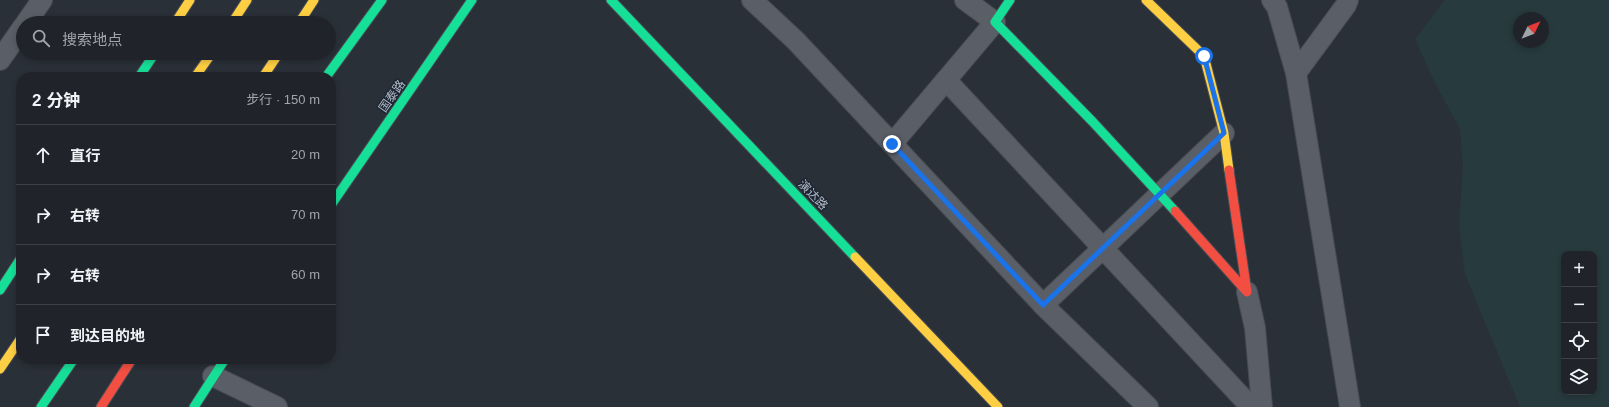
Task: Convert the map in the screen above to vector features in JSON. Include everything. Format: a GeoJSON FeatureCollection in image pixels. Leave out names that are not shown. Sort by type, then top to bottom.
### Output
{"type":"FeatureCollection","features":[{"type":"Feature","properties":{"kind":"main road"},"geometry":{"type":"LineString","coordinates":[[180,16],[190,0]]}},
{"type":"Feature","properties":{"kind":"main road"},"geometry":{"type":"LineString","coordinates":[[237,16],[247,0]]}},
{"type":"Feature","properties":{"kind":"main road"},"geometry":{"type":"LineString","coordinates":[[304,16],[314,0]]}},
{"type":"Feature","properties":{"kind":"main road"},"geometry":{"type":"LineString","coordinates":[[330,72],[382,0]]}},
{"type":"Feature","properties":{"kind":"main road","name":"国泰路"},"geometry":{"type":"LineString","coordinates":[[336,198],[472,0]]}},
{"type":"Feature","properties":{"kind":"main road","name":"演达路"},"geometry":{"type":"LineString","coordinates":[[611,0],[998,407]]}},
{"type":"Feature","properties":{"kind":"main road"},"geometry":{"type":"LineString","coordinates":[[1010,0],[995,22],[1054,79],[1162,194],[1247,292]]}},
{"type":"Feature","properties":{"kind":"main road"},"geometry":{"type":"LineString","coordinates":[[1146,0],[1204,56],[1224,133],[1247,292]]}},
{"type":"Feature","properties":{"kind":"main road"},"geometry":{"type":"LineString","coordinates":[[142,72],[150,60]]}},
{"type":"Feature","properties":{"kind":"main road"},"geometry":{"type":"LineString","coordinates":[[199,72],[207,60]]}},
{"type":"Feature","properties":{"kind":"main road"},"geometry":{"type":"LineString","coordinates":[[266,72],[274,60]]}},
{"type":"Feature","properties":{"kind":"main road"},"geometry":{"type":"LineString","coordinates":[[0,290],[16,266]]}},
{"type":"Feature","properties":{"kind":"main road"},"geometry":{"type":"LineString","coordinates":[[0,369],[16,345]]}},
{"type":"Feature","properties":{"kind":"main road"},"geometry":{"type":"LineString","coordinates":[[41,407],[71,364]]}},
{"type":"Feature","properties":{"kind":"main road"},"geometry":{"type":"LineString","coordinates":[[100,407],[129,364]]}},
{"type":"Feature","properties":{"kind":"main road"},"geometry":{"type":"LineString","coordinates":[[194,407],[212,376],[221,364]]}},
{"type":"Feature","properties":{"kind":"street"},"geometry":{"type":"LineString","coordinates":[[31,16],[42,0]]}},
{"type":"Feature","properties":{"kind":"street"},"geometry":{"type":"LineString","coordinates":[[752,0],[796,41],[1043,305],[1148,407]]}},
{"type":"Feature","properties":{"kind":"street"},"geometry":{"type":"LineString","coordinates":[[892,144],[995,22],[965,0]]}},
{"type":"Feature","properties":{"kind":"street"},"geometry":{"type":"LineString","coordinates":[[1272,0],[1276,7],[1296,73],[1350,407]]}},
{"type":"Feature","properties":{"kind":"street"},"geometry":{"type":"LineString","coordinates":[[1296,73],[1346,5],[1348,0]]}},
{"type":"Feature","properties":{"kind":"street"},"geometry":{"type":"LineString","coordinates":[[0,60],[16,37]]}},
{"type":"Feature","properties":{"kind":"street"},"geometry":{"type":"LineString","coordinates":[[946,80],[1251,407]]}},
{"type":"Feature","properties":{"kind":"street"},"geometry":{"type":"LineString","coordinates":[[1043,305],[1162,194],[1224,133]]}},
{"type":"Feature","properties":{"kind":"street"},"geometry":{"type":"LineString","coordinates":[[1247,292],[1255,328],[1262,407]]}},
{"type":"Feature","properties":{"kind":"street"},"geometry":{"type":"LineString","coordinates":[[212,376],[277,407]]}},
{"type":"Feature","properties":{"kind":"green space"},"geometry":{"type":"Polygon","coordinates":[[[1445,0],[1609,0],[1609,407],[1520,407],[1465,274],[1459,225],[1463,167],[1460,129],[1434,81],[1415,39],[1445,0]]]}},
{"type":"Feature","properties":{"kind":"traffic: fast"},"geometry":{"type":"LineString","coordinates":[[330,72],[382,0]]}},
{"type":"Feature","properties":{"kind":"traffic: fast"},"geometry":{"type":"LineString","coordinates":[[336,198],[472,0]]}},
{"type":"Feature","properties":{"kind":"traffic: fast"},"geometry":{"type":"LineString","coordinates":[[611,0],[855,257]]}},
{"type":"Feature","properties":{"kind":"traffic: fast"},"geometry":{"type":"LineString","coordinates":[[1010,0],[995,22],[1092,121],[1175,211]]}},
{"type":"Feature","properties":{"kind":"traffic: fast"},"geometry":{"type":"LineString","coordinates":[[142,72],[150,60]]}},
{"type":"Feature","properties":{"kind":"traffic: fast"},"geometry":{"type":"LineString","coordinates":[[0,290],[16,266]]}},
{"type":"Feature","properties":{"kind":"traffic: fast"},"geometry":{"type":"LineString","coordinates":[[41,407],[71,364]]}},
{"type":"Feature","properties":{"kind":"traffic: fast"},"geometry":{"type":"LineString","coordinates":[[194,407],[222,364]]}},
{"type":"Feature","properties":{"kind":"traffic: slow"},"geometry":{"type":"LineString","coordinates":[[180,16],[190,0]]}},
{"type":"Feature","properties":{"kind":"traffic: slow"},"geometry":{"type":"LineString","coordinates":[[237,16],[247,0]]}},
{"type":"Feature","properties":{"kind":"traffic: slow"},"geometry":{"type":"LineString","coordinates":[[304,16],[314,0]]}},
{"type":"Feature","properties":{"kind":"traffic: slow"},"geometry":{"type":"LineString","coordinates":[[1146,0],[1204,56],[1224,133],[1229,170]]}},
{"type":"Feature","properties":{"kind":"traffic: slow"},"geometry":{"type":"LineString","coordinates":[[199,72],[207,60]]}},
{"type":"Feature","properties":{"kind":"traffic: slow"},"geometry":{"type":"LineString","coordinates":[[266,72],[274,60]]}},
{"type":"Feature","properties":{"kind":"traffic: slow"},"geometry":{"type":"LineString","coordinates":[[855,257],[998,407]]}},
{"type":"Feature","properties":{"kind":"traffic: slow"},"geometry":{"type":"LineString","coordinates":[[0,369],[16,345]]}},
{"type":"Feature","properties":{"kind":"traffic: jam"},"geometry":{"type":"LineString","coordinates":[[1175,211],[1247,292],[1229,170]]}},
{"type":"Feature","properties":{"kind":"traffic: jam"},"geometry":{"type":"LineString","coordinates":[[101,407],[129,364]]}},
{"type":"Feature","properties":{"kind":"route"},"geometry":{"type":"LineString","coordinates":[[892,144],[1043,305],[1162,194],[1224,133],[1204,56]]}}]}
